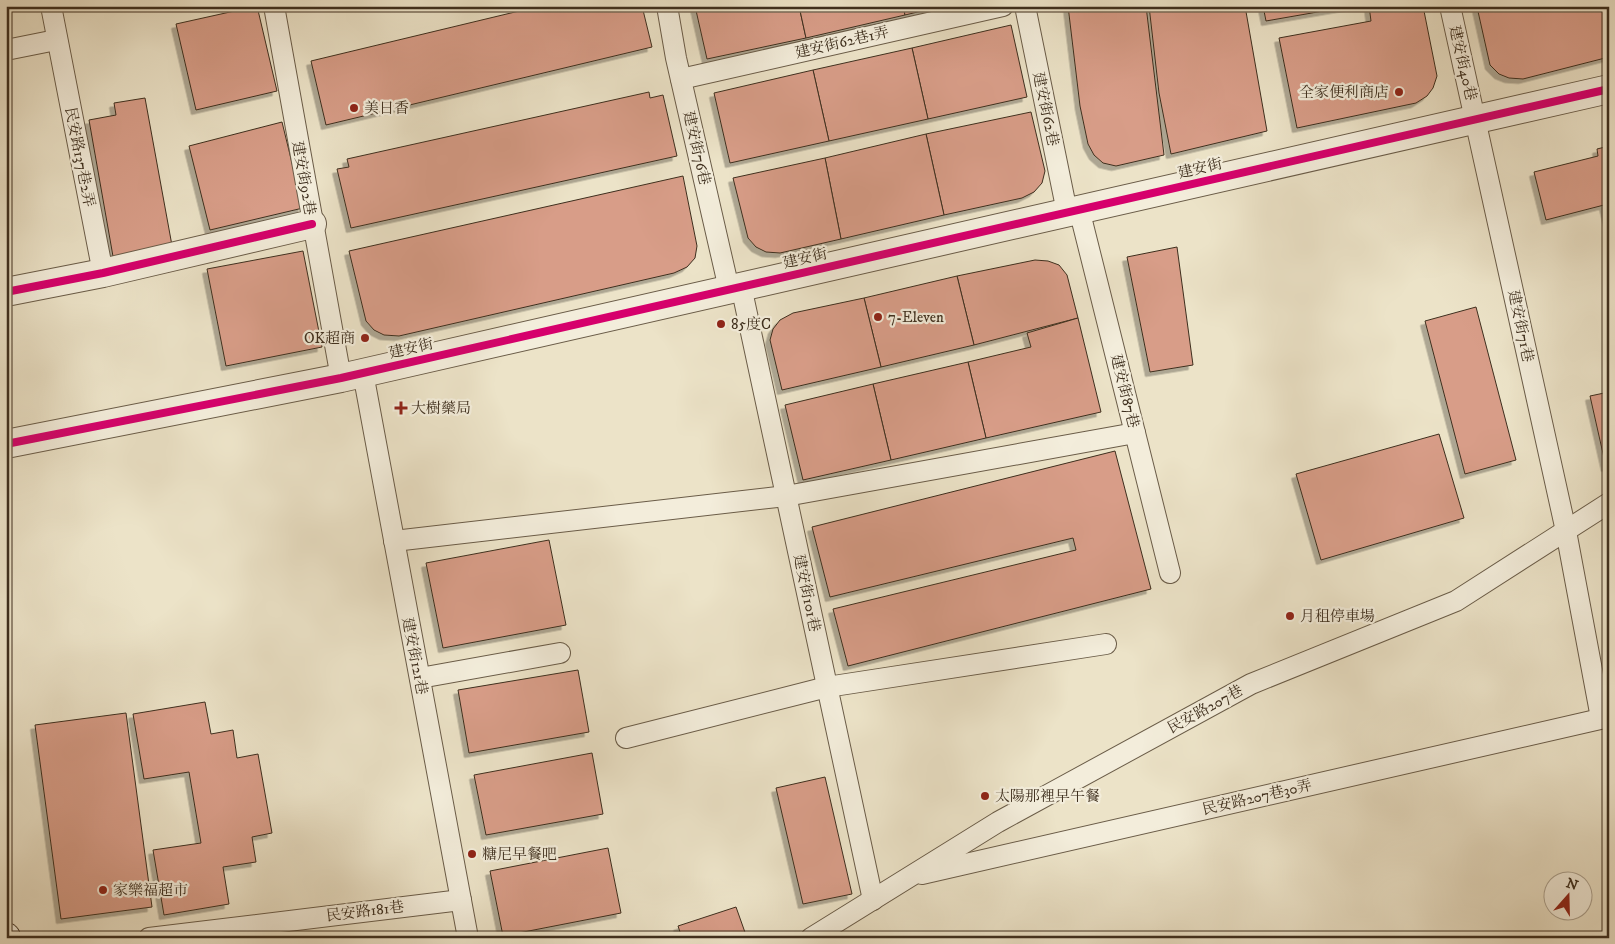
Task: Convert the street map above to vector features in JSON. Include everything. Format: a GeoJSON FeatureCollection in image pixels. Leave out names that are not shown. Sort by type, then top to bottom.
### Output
{"type":"FeatureCollection","features":[{"type":"Feature","properties":{"kind":"street","name":"建安街"},"geometry":{"type":"LineString","coordinates":[[6,444],[352,376],[1609,89]]}},
{"type":"Feature","properties":{"kind":"street"},"geometry":{"type":"LineString","coordinates":[[6,292],[103,273],[312,224]]}},
{"type":"Feature","properties":{"kind":"lane","name":"民安路137巷2弄"},"geometry":{"type":"LineString","coordinates":[[51,6],[56,40],[103,273]]}},
{"type":"Feature","properties":{"kind":"lane","name":"建安街92巷"},"geometry":{"type":"LineString","coordinates":[[274,6],[312,224],[352,376]]}},
{"type":"Feature","properties":{"kind":"lane","name":"建安街76巷"},"geometry":{"type":"LineString","coordinates":[[667,6],[681,79],[735,288]]}},
{"type":"Feature","properties":{"kind":"lane","name":"建安街62巷1弄"},"geometry":{"type":"LineString","coordinates":[[681,79],[1003,6]]}},
{"type":"Feature","properties":{"kind":"lane","name":"建安街62巷"},"geometry":{"type":"LineString","coordinates":[[1025,6],[1073,210]]}},
{"type":"Feature","properties":{"kind":"lane","name":"建安街40巷"},"geometry":{"type":"LineString","coordinates":[[1450,6],[1476,120]]}},
{"type":"Feature","properties":{"kind":"lane"},"geometry":{"type":"LineString","coordinates":[[6,50],[56,40]]}},
{"type":"Feature","properties":{"kind":"lane","name":"建安街71巷"},"geometry":{"type":"LineString","coordinates":[[1476,120],[1605,717]]}},
{"type":"Feature","properties":{"kind":"lane","name":"建安街87巷"},"geometry":{"type":"LineString","coordinates":[[1073,210],[1135,433],[1170,573]]}},
{"type":"Feature","properties":{"kind":"lane","name":"建安街101巷"},"geometry":{"type":"LineString","coordinates":[[735,288],[786,496],[873,900]]}},
{"type":"Feature","properties":{"kind":"lane","name":"建安街121巷"},"geometry":{"type":"LineString","coordinates":[[352,376],[394,541],[468,938]]}},
{"type":"Feature","properties":{"kind":"lane"},"geometry":{"type":"LineString","coordinates":[[394,541],[786,496],[1135,433]]}},
{"type":"Feature","properties":{"kind":"lane","name":"民安路207巷"},"geometry":{"type":"LineString","coordinates":[[811,938],[998,822],[1251,684],[1456,601],[1609,504]]}},
{"type":"Feature","properties":{"kind":"lane"},"geometry":{"type":"LineString","coordinates":[[626,738],[828,687],[1106,644]]}},
{"type":"Feature","properties":{"kind":"lane"},"geometry":{"type":"LineString","coordinates":[[420,678],[560,654]]}},
{"type":"Feature","properties":{"kind":"lane","name":"民安路207巷30弄"},"geometry":{"type":"LineString","coordinates":[[905,878],[1605,717]]}},
{"type":"Feature","properties":{"kind":"lane","name":"民安路181巷"},"geometry":{"type":"LineString","coordinates":[[149,938],[193,935],[461,900]]}},
{"type":"Feature","properties":{"kind":"building"},"geometry":{"type":"Polygon","coordinates":[[[257,6],[277,91],[196,110],[176,24],[257,6]]]}},
{"type":"Feature","properties":{"kind":"building"},"geometry":{"type":"Polygon","coordinates":[[[540,6],[642,6],[652,47],[326,125],[311,61],[540,6]]]}},
{"type":"Feature","properties":{"kind":"building"},"geometry":{"type":"Polygon","coordinates":[[[695,6],[799,6],[806,38],[707,59],[695,6]]]}},
{"type":"Feature","properties":{"kind":"building"},"geometry":{"type":"Polygon","coordinates":[[[799,6],[903,6],[905,15],[806,38],[799,6]]]}},
{"type":"Feature","properties":{"kind":"building"},"geometry":{"type":"Polygon","coordinates":[[[903,6],[943,6],[905,15],[903,6]]]}},
{"type":"Feature","properties":{"kind":"building"},"geometry":{"type":"Polygon","coordinates":[[[1068,6],[1146,6],[1164,155],[1116,166],[1103,163],[1094,155],[1088,144],[1080,106],[1068,6]]]}},
{"type":"Feature","properties":{"kind":"building"},"geometry":{"type":"Polygon","coordinates":[[[1149,6],[1245,6],[1267,131],[1171,154],[1159,93],[1149,6]]]}},
{"type":"Feature","properties":{"kind":"building"},"geometry":{"type":"Polygon","coordinates":[[[1263,6],[1352,6],[1266,21],[1263,6]]]}},
{"type":"Feature","properties":{"kind":"building"},"geometry":{"type":"Polygon","coordinates":[[[1369,6],[1423,6],[1437,76],[1433,88],[1427,96],[1416,103],[1297,128],[1279,38],[1371,21],[1369,6]]]}},
{"type":"Feature","properties":{"kind":"building"},"geometry":{"type":"Polygon","coordinates":[[[1609,6],[1609,57],[1523,79],[1509,78],[1499,74],[1490,65],[1477,7],[1609,6]]]}},
{"type":"Feature","properties":{"kind":"building"},"geometry":{"type":"Polygon","coordinates":[[[1011,25],[1027,97],[928,119],[912,48],[1011,25]]]}},
{"type":"Feature","properties":{"kind":"building"},"geometry":{"type":"Polygon","coordinates":[[[912,48],[928,119],[829,141],[813,70],[912,48]]]}},
{"type":"Feature","properties":{"kind":"building"},"geometry":{"type":"Polygon","coordinates":[[[813,70],[829,141],[730,163],[714,93],[813,70]]]}},
{"type":"Feature","properties":{"kind":"building"},"geometry":{"type":"Polygon","coordinates":[[[649,92],[650,98],[663,95],[677,156],[351,228],[337,169],[349,167],[347,159],[649,92]]]}},
{"type":"Feature","properties":{"kind":"building"},"geometry":{"type":"Polygon","coordinates":[[[145,98],[173,251],[114,262],[89,120],[116,115],[114,103],[145,98]]]}},
{"type":"Feature","properties":{"kind":"building"},"geometry":{"type":"Polygon","coordinates":[[[1031,112],[1045,171],[1042,183],[1034,192],[1022,198],[944,215],[926,134],[1031,112]]]}},
{"type":"Feature","properties":{"kind":"building"},"geometry":{"type":"Polygon","coordinates":[[[282,122],[303,208],[210,230],[189,146],[282,122]]]}},
{"type":"Feature","properties":{"kind":"building"},"geometry":{"type":"Polygon","coordinates":[[[926,134],[944,215],[841,239],[825,158],[926,134]]]}},
{"type":"Feature","properties":{"kind":"building"},"geometry":{"type":"Polygon","coordinates":[[[1609,146],[1609,225],[1604,205],[1546,220],[1534,172],[1598,156],[1597,149],[1609,146]]]}},
{"type":"Feature","properties":{"kind":"building"},"geometry":{"type":"Polygon","coordinates":[[[825,158],[841,239],[780,253],[766,252],[756,247],[748,238],[733,178],[825,158]]]}},
{"type":"Feature","properties":{"kind":"building"},"geometry":{"type":"Polygon","coordinates":[[[683,176],[697,246],[695,258],[687,267],[674,273],[399,336],[384,335],[374,330],[366,321],[349,251],[683,176]]]}},
{"type":"Feature","properties":{"kind":"building"},"geometry":{"type":"Polygon","coordinates":[[[1177,247],[1193,365],[1150,372],[1127,257],[1177,247]]]}},
{"type":"Feature","properties":{"kind":"building"},"geometry":{"type":"Polygon","coordinates":[[[6,250],[12,277],[6,278],[6,250]]]}},
{"type":"Feature","properties":{"kind":"building"},"geometry":{"type":"Polygon","coordinates":[[[303,251],[322,347],[226,366],[207,269],[303,251]]]}},
{"type":"Feature","properties":{"kind":"building"},"geometry":{"type":"Polygon","coordinates":[[[1035,260],[1048,261],[1059,265],[1067,275],[1078,318],[974,345],[957,276],[1035,260]]]}},
{"type":"Feature","properties":{"kind":"building"},"geometry":{"type":"Polygon","coordinates":[[[957,276],[974,345],[881,367],[864,298],[957,276]]]}},
{"type":"Feature","properties":{"kind":"building"},"geometry":{"type":"Polygon","coordinates":[[[864,298],[881,367],[782,390],[770,340],[773,329],[780,320],[793,313],[864,298]]]}},
{"type":"Feature","properties":{"kind":"building"},"geometry":{"type":"Polygon","coordinates":[[[1476,307],[1516,460],[1465,474],[1425,321],[1476,307]]]}},
{"type":"Feature","properties":{"kind":"building"},"geometry":{"type":"Polygon","coordinates":[[[1078,318],[1101,412],[986,438],[968,362],[1031,347],[1027,333],[1078,318]]]}},
{"type":"Feature","properties":{"kind":"building"},"geometry":{"type":"Polygon","coordinates":[[[968,362],[986,438],[891,460],[873,384],[968,362]]]}},
{"type":"Feature","properties":{"kind":"building"},"geometry":{"type":"Polygon","coordinates":[[[873,384],[891,460],[803,480],[785,405],[873,384]]]}},
{"type":"Feature","properties":{"kind":"building"},"geometry":{"type":"Polygon","coordinates":[[[1609,392],[1609,466],[1606,467],[1590,396],[1609,392]]]}},
{"type":"Feature","properties":{"kind":"building"},"geometry":{"type":"Polygon","coordinates":[[[1439,434],[1464,518],[1321,560],[1296,474],[1439,434]]]}},
{"type":"Feature","properties":{"kind":"building"},"geometry":{"type":"Polygon","coordinates":[[[1115,451],[1151,589],[848,666],[833,609],[1076,550],[1073,538],[830,597],[812,527],[1115,451]]]}},
{"type":"Feature","properties":{"kind":"building"},"geometry":{"type":"Polygon","coordinates":[[[549,540],[566,625],[443,648],[426,563],[549,540]]]}},
{"type":"Feature","properties":{"kind":"building"},"geometry":{"type":"Polygon","coordinates":[[[578,670],[589,732],[469,753],[458,690],[578,670]]]}},
{"type":"Feature","properties":{"kind":"building"},"geometry":{"type":"Polygon","coordinates":[[[205,702],[211,734],[233,730],[237,758],[258,754],[272,833],[252,837],[256,862],[223,867],[229,904],[164,915],[153,850],[201,843],[189,772],[144,779],[133,714],[205,702]]]}},
{"type":"Feature","properties":{"kind":"building"},"geometry":{"type":"Polygon","coordinates":[[[126,713],[152,907],[61,919],[35,725],[126,713]]]}},
{"type":"Feature","properties":{"kind":"building"},"geometry":{"type":"Polygon","coordinates":[[[592,753],[603,814],[486,835],[474,775],[592,753]]]}},
{"type":"Feature","properties":{"kind":"building"},"geometry":{"type":"Polygon","coordinates":[[[825,777],[852,894],[803,904],[776,788],[825,777]]]}},
{"type":"Feature","properties":{"kind":"building"},"geometry":{"type":"Polygon","coordinates":[[[608,848],[621,913],[503,936],[490,871],[608,848]]]}},
{"type":"Feature","properties":{"kind":"building"},"geometry":{"type":"Polygon","coordinates":[[[736,907],[747,938],[682,938],[678,926],[736,907]]]}},
{"type":"Feature","properties":{"kind":"cycle path"},"geometry":{"type":"LineString","coordinates":[[6,444],[341,378],[1609,89]]}},
{"type":"Feature","properties":{"kind":"cycle path"},"geometry":{"type":"LineString","coordinates":[[6,292],[103,273],[312,224]]}},
{"type":"Feature","properties":{"kind":"place","name":"全家便利商店"},"geometry":{"type":"Point","coordinates":[1399,92]}},
{"type":"Feature","properties":{"kind":"place","name":"美日香"},"geometry":{"type":"Point","coordinates":[354,108]}},
{"type":"Feature","properties":{"kind":"place","name":"7-Eleven"},"geometry":{"type":"Point","coordinates":[878,317]}},
{"type":"Feature","properties":{"kind":"place","name":"85度C"},"geometry":{"type":"Point","coordinates":[721,324]}},
{"type":"Feature","properties":{"kind":"place","name":"OK超商"},"geometry":{"type":"Point","coordinates":[365,338]}},
{"type":"Feature","properties":{"kind":"place","name":"大樹藥局"},"geometry":{"type":"Point","coordinates":[401,408]}},
{"type":"Feature","properties":{"kind":"place","name":"月租停車場"},"geometry":{"type":"Point","coordinates":[1290,616]}},
{"type":"Feature","properties":{"kind":"place","name":"太陽那裡早午餐"},"geometry":{"type":"Point","coordinates":[985,796]}},
{"type":"Feature","properties":{"kind":"place","name":"糖尼早餐吧"},"geometry":{"type":"Point","coordinates":[472,854]}},
{"type":"Feature","properties":{"kind":"place","name":"家樂福超市"},"geometry":{"type":"Point","coordinates":[103,890]}}]}
